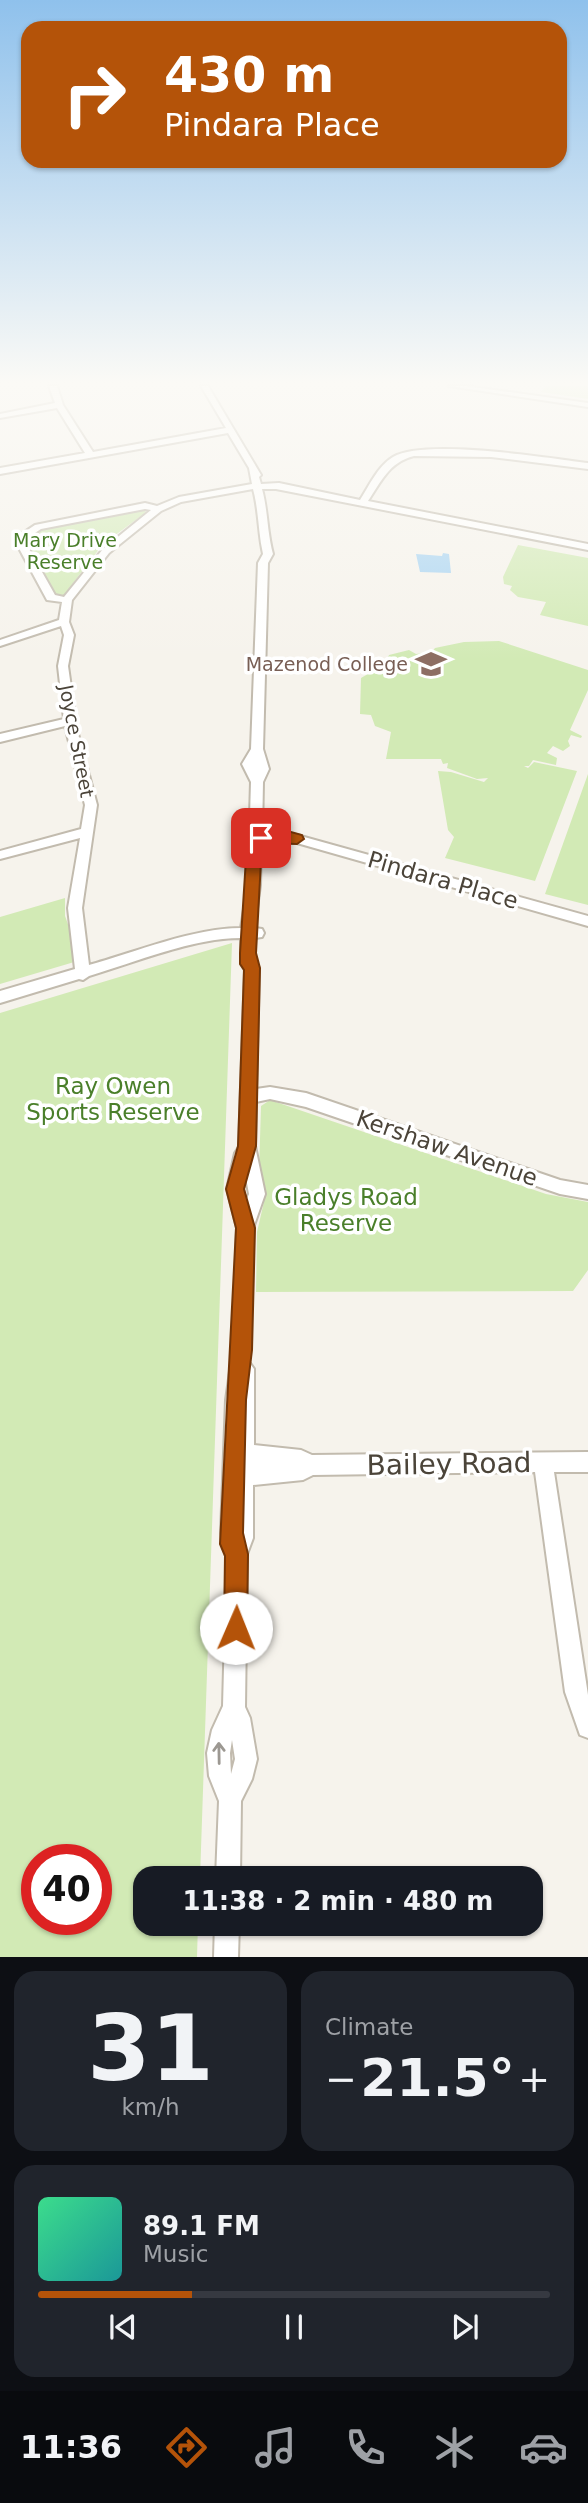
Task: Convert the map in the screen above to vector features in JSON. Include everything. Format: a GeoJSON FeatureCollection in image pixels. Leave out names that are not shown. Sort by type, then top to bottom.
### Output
{"type":"FeatureCollection","features":[{"type":"Feature","properties":{"kind":"street"},"geometry":{"type":"LineString","coordinates":[[229,1866],[230,1799],[241,1779],[246,1759],[239,1718],[234,1708],[237,1554],[243,1538],[239,1477],[246,1378],[242,1350],[245,1228],[257,1194],[247,1146],[252,968],[248,964],[253,926],[257,782],[263,769],[257,749],[263,563],[268,554],[264,539],[260,485],[256,477]]}},
{"type":"Feature","properties":{"kind":"street"},"geometry":{"type":"LineString","coordinates":[[362,503],[381,477]]}},
{"type":"Feature","properties":{"kind":"street"},"geometry":{"type":"LineString","coordinates":[[158,509],[145,506],[38,527],[19,539],[51,598],[67,600],[106,551],[158,509],[179,500],[260,485],[279,486],[588,547]]}},
{"type":"Feature","properties":{"kind":"street","name":"Joyce Street"},"geometry":{"type":"LineString","coordinates":[[67,600],[64,622],[69,635],[63,666],[70,720],[91,805],[75,908],[83,975]]}},
{"type":"Feature","properties":{"kind":"street"},"geometry":{"type":"LineString","coordinates":[[0,643],[64,622]]}},
{"type":"Feature","properties":{"kind":"street"},"geometry":{"type":"LineString","coordinates":[[0,738],[70,720]]}},
{"type":"Feature","properties":{"kind":"street"},"geometry":{"type":"LineString","coordinates":[[0,855],[85,832]]}},
{"type":"Feature","properties":{"kind":"street","name":"Pindara Place"},"geometry":{"type":"LineString","coordinates":[[255,833],[297,839],[588,921]]}},
{"type":"Feature","properties":{"kind":"street"},"geometry":{"type":"LineString","coordinates":[[0,997],[83,975],[183,943],[253,926]]}},
{"type":"Feature","properties":{"kind":"street","name":"Kershaw Avenue"},"geometry":{"type":"LineString","coordinates":[[249,1079],[296,1093],[306,1100]]}},
{"type":"Feature","properties":{"kind":"street","name":"Kershaw Avenue"},"geometry":{"type":"LineString","coordinates":[[248,1097],[270,1093],[306,1100],[559,1187],[588,1192]]}},
{"type":"Feature","properties":{"kind":"street","name":"Bailey Road"},"geometry":{"type":"LineString","coordinates":[[240,1453],[266,1459],[301,1460],[310,1465],[588,1462]]}},
{"type":"Feature","properties":{"kind":"street"},"geometry":{"type":"LineString","coordinates":[[543,1463],[576,1692],[588,1727]]}},
{"type":"Feature","properties":{"kind":"street","name":"Bailey Road"},"geometry":{"type":"LineString","coordinates":[[239,1477],[265,1472],[303,1470],[310,1465]]}},
{"type":"Feature","properties":{"kind":"street"},"geometry":{"type":"LineString","coordinates":[[226,1957],[227,1936]]}},
{"type":"Feature","properties":{"kind":"green space","name":"Mary Drive Reserve"},"geometry":{"type":"Polygon","coordinates":[[[147,509],[144,514],[103,544],[64,595],[56,595],[26,539],[27,535],[37,530],[147,509]]]}},
{"type":"Feature","properties":{"kind":"green space"},"geometry":{"type":"Polygon","coordinates":[[[518,545],[588,558],[588,626],[540,615],[546,602],[518,597],[510,590],[512,586],[504,584],[503,577],[518,545]]]}},
{"type":"Feature","properties":{"kind":"green space"},"geometry":{"type":"Polygon","coordinates":[[[499,641],[588,670],[588,690],[570,730],[582,736],[581,738],[571,735],[568,741],[570,746],[563,751],[553,746],[547,753],[557,758],[556,765],[533,760],[529,766],[524,766],[528,768],[534,762],[577,771],[535,881],[445,858],[454,837],[448,830],[438,771],[484,782],[488,778],[477,779],[447,768],[448,763],[443,764],[441,759],[386,759],[391,732],[375,726],[371,715],[360,714],[361,678],[385,664],[389,655],[409,650],[416,654],[432,652],[435,648],[464,642],[499,641]]]}},
{"type":"Feature","properties":{"kind":"green space"},"geometry":{"type":"Polygon","coordinates":[[[588,774],[588,905],[545,894],[588,774]]]}},
{"type":"Feature","properties":{"kind":"green space"},"geometry":{"type":"Polygon","coordinates":[[[65,898],[65,916],[81,960],[0,984],[0,917],[65,898]]]}},
{"type":"Feature","properties":{"kind":"green space","name":"Ray Owen Sports Reserve"},"geometry":{"type":"Polygon","coordinates":[[[232,943],[200,1866],[133,1866],[133,1936],[198,1936],[197,1957],[0,1957],[0,1013],[232,943]]]}},
{"type":"Feature","properties":{"kind":"green space","name":"Gladys Road Reserve"},"geometry":{"type":"Polygon","coordinates":[[[270,1100],[546,1194],[588,1202],[588,1270],[573,1291],[256,1292],[257,1232],[266,1193],[259,1172],[261,1106],[270,1100]]]}},
{"type":"Feature","properties":{"kind":"water"},"geometry":{"type":"Polygon","coordinates":[[[443,553],[449,554],[451,573],[420,572],[416,554],[442,556],[443,553]]]}},
{"type":"Feature","properties":{"kind":"place","name":"Mazenod College"},"geometry":{"type":"Point","coordinates":[431,664]}},
{"type":"Feature","properties":{"kind":"route"},"geometry":{"type":"LineString","coordinates":[[236,1628],[237,1554],[231,1533],[235,1400],[242,1350],[245,1228],[241,1221],[235,1189],[242,1167],[243,1152],[247,1146],[252,968],[248,964],[248,953],[250,898],[254,885],[255,827],[297,839],[274,836],[261,838]]}}]}
